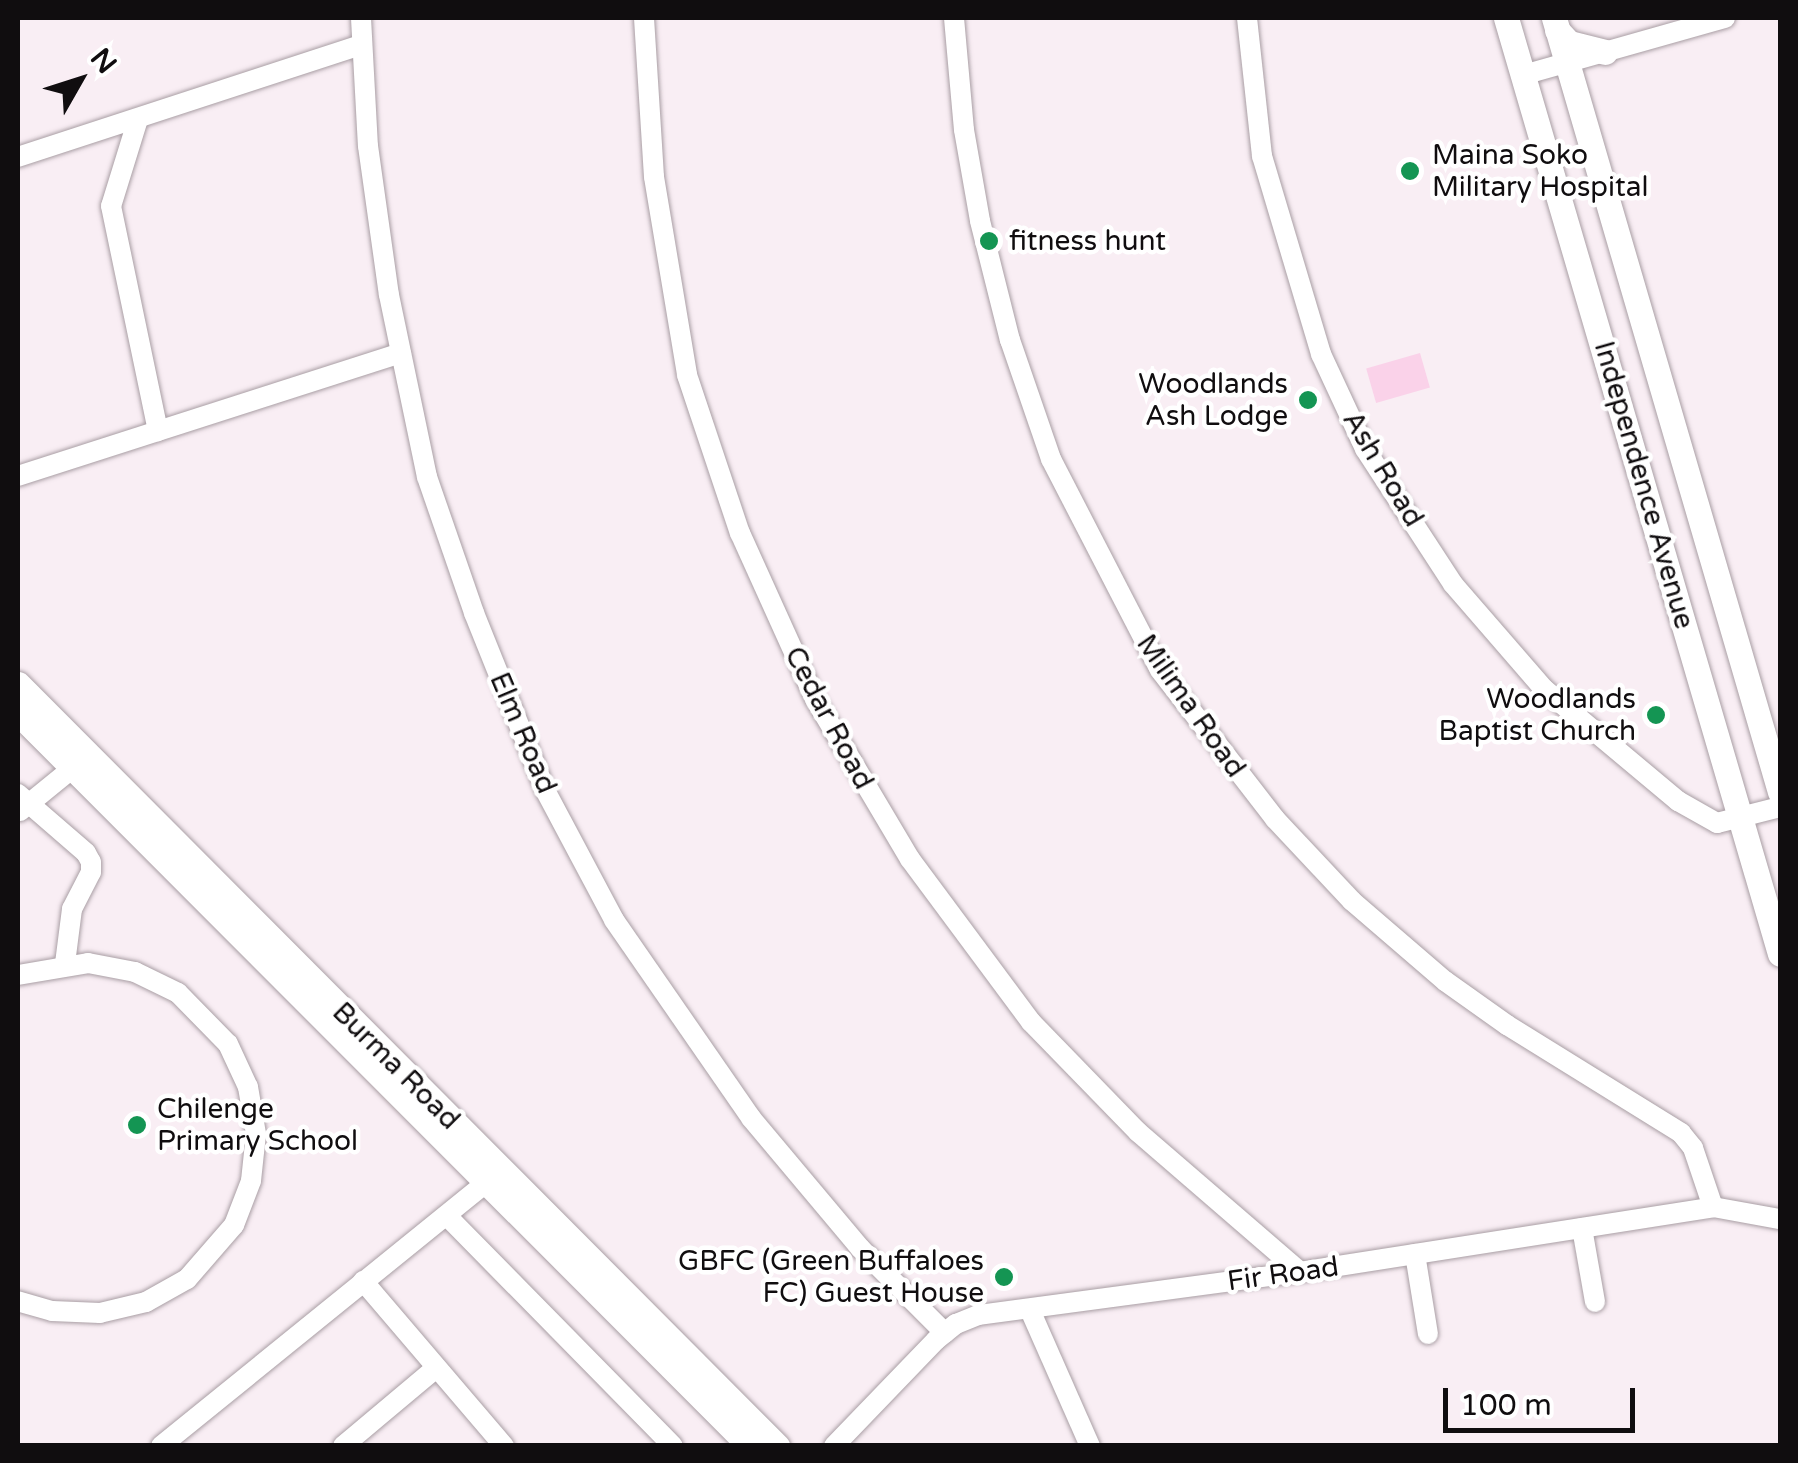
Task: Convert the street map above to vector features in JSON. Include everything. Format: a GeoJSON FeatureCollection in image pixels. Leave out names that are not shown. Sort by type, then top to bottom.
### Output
{"type":"FeatureCollection","features":[{"type":"Feature","properties":{"kind":"main road","name":"Independence Avenue"},"geometry":{"type":"LineString","coordinates":[[1506,18],[1780,954]]}},
{"type":"Feature","properties":{"kind":"main road","name":"Independence Avenue"},"geometry":{"type":"LineString","coordinates":[[1556,24],[1780,792]]}},
{"type":"Feature","properties":{"kind":"main road"},"geometry":{"type":"LineString","coordinates":[[1556,24],[1569,43],[1605,52]]}},
{"type":"Feature","properties":{"kind":"main road","name":"Burma Road"},"geometry":{"type":"LineString","coordinates":[[18,684],[778,1446]]}},
{"type":"Feature","properties":{"kind":"main road","name":"Burma Road"},"geometry":{"type":"LineString","coordinates":[[18,712],[750,1446]]}},
{"type":"Feature","properties":{"kind":"street","name":"Elm Road"},"geometry":{"type":"LineString","coordinates":[[360,18],[368,146],[400,352],[427,477],[474,613],[546,790],[614,920],[750,1118],[860,1248],[944,1333]]}},
{"type":"Feature","properties":{"kind":"street","name":"Cedar Road"},"geometry":{"type":"LineString","coordinates":[[644,18],[654,177],[687,374],[740,533],[815,699],[910,858],[1031,1022],[1138,1132],[1300,1272]]}},
{"type":"Feature","properties":{"kind":"street","name":"Milima Road"},"geometry":{"type":"LineString","coordinates":[[954,18],[964,130],[1010,340],[1051,459],[1160,670],[1214,745],[1352,901],[1445,981],[1506,1025],[1681,1133],[1693,1148],[1713,1207]]}},
{"type":"Feature","properties":{"kind":"street","name":"Ash Road"},"geometry":{"type":"LineString","coordinates":[[1247,18],[1269,188],[1321,354],[1365,449],[1454,584],[1511,655],[1593,734],[1722,832],[1757,872]]}},
{"type":"Feature","properties":{"kind":"street"},"geometry":{"type":"LineString","coordinates":[[1523,75],[1725,18]]}},
{"type":"Feature","properties":{"kind":"street"},"geometry":{"type":"LineString","coordinates":[[18,156],[362,45]]}},
{"type":"Feature","properties":{"kind":"street"},"geometry":{"type":"LineString","coordinates":[[138,118],[111,206],[158,431]]}},
{"type":"Feature","properties":{"kind":"street"},"geometry":{"type":"LineString","coordinates":[[18,476],[400,352]]}},
{"type":"Feature","properties":{"kind":"street"},"geometry":{"type":"LineString","coordinates":[[64,964],[72,909],[91,872],[91,862],[86,852],[21,804],[73,768]]}},
{"type":"Feature","properties":{"kind":"street"},"geometry":{"type":"LineString","coordinates":[[1701,816],[1717,823],[1780,807]]}},
{"type":"Feature","properties":{"kind":"street"},"geometry":{"type":"LineString","coordinates":[[18,975],[64,964],[88,963],[135,972],[178,993],[205,1016],[228,1044],[248,1087],[255,1158],[234,1226],[205,1263],[167,1292],[100,1313],[52,1312],[18,1301]]}},
{"type":"Feature","properties":{"kind":"street"},"geometry":{"type":"LineString","coordinates":[[161,1446],[486,1182]]}},
{"type":"Feature","properties":{"kind":"street","name":"Fir Road"},"geometry":{"type":"LineString","coordinates":[[834,1446],[944,1333],[968,1318],[1300,1272],[1713,1207],[1780,1219]]}},
{"type":"Feature","properties":{"kind":"street"},"geometry":{"type":"LineString","coordinates":[[447,1216],[673,1446]]}},
{"type":"Feature","properties":{"kind":"street"},"geometry":{"type":"LineString","coordinates":[[1582,1228],[1595,1302]]}},
{"type":"Feature","properties":{"kind":"street"},"geometry":{"type":"LineString","coordinates":[[1415,1254],[1428,1334]]}},
{"type":"Feature","properties":{"kind":"street"},"geometry":{"type":"LineString","coordinates":[[363,1281],[504,1446]]}},
{"type":"Feature","properties":{"kind":"street"},"geometry":{"type":"LineString","coordinates":[[1030,1310],[1090,1446]]}},
{"type":"Feature","properties":{"kind":"street"},"geometry":{"type":"LineString","coordinates":[[354,1442],[436,1368]]}},
{"type":"Feature","properties":{"kind":"shaded area"},"geometry":{"type":"Polygon","coordinates":[[[1420,353],[1430,388],[1376,403],[1366,368],[1420,353]]]}},
{"type":"Feature","properties":{"kind":"place","name":"Maina Soko Military Hospital"},"geometry":{"type":"Point","coordinates":[1410,171]}},
{"type":"Feature","properties":{"kind":"place","name":"fitness hunt"},"geometry":{"type":"Point","coordinates":[989,241]}},
{"type":"Feature","properties":{"kind":"place","name":"Woodlands Ash Lodge"},"geometry":{"type":"Point","coordinates":[1308,400]}},
{"type":"Feature","properties":{"kind":"place","name":"Woodlands Baptist Church"},"geometry":{"type":"Point","coordinates":[1656,715]}},
{"type":"Feature","properties":{"kind":"place","name":"Chilenge Primary School"},"geometry":{"type":"Point","coordinates":[137,1125]}},
{"type":"Feature","properties":{"kind":"place","name":"GBFC (Green Buffaloes FC) Guest House"},"geometry":{"type":"Point","coordinates":[1004,1277]}}]}
